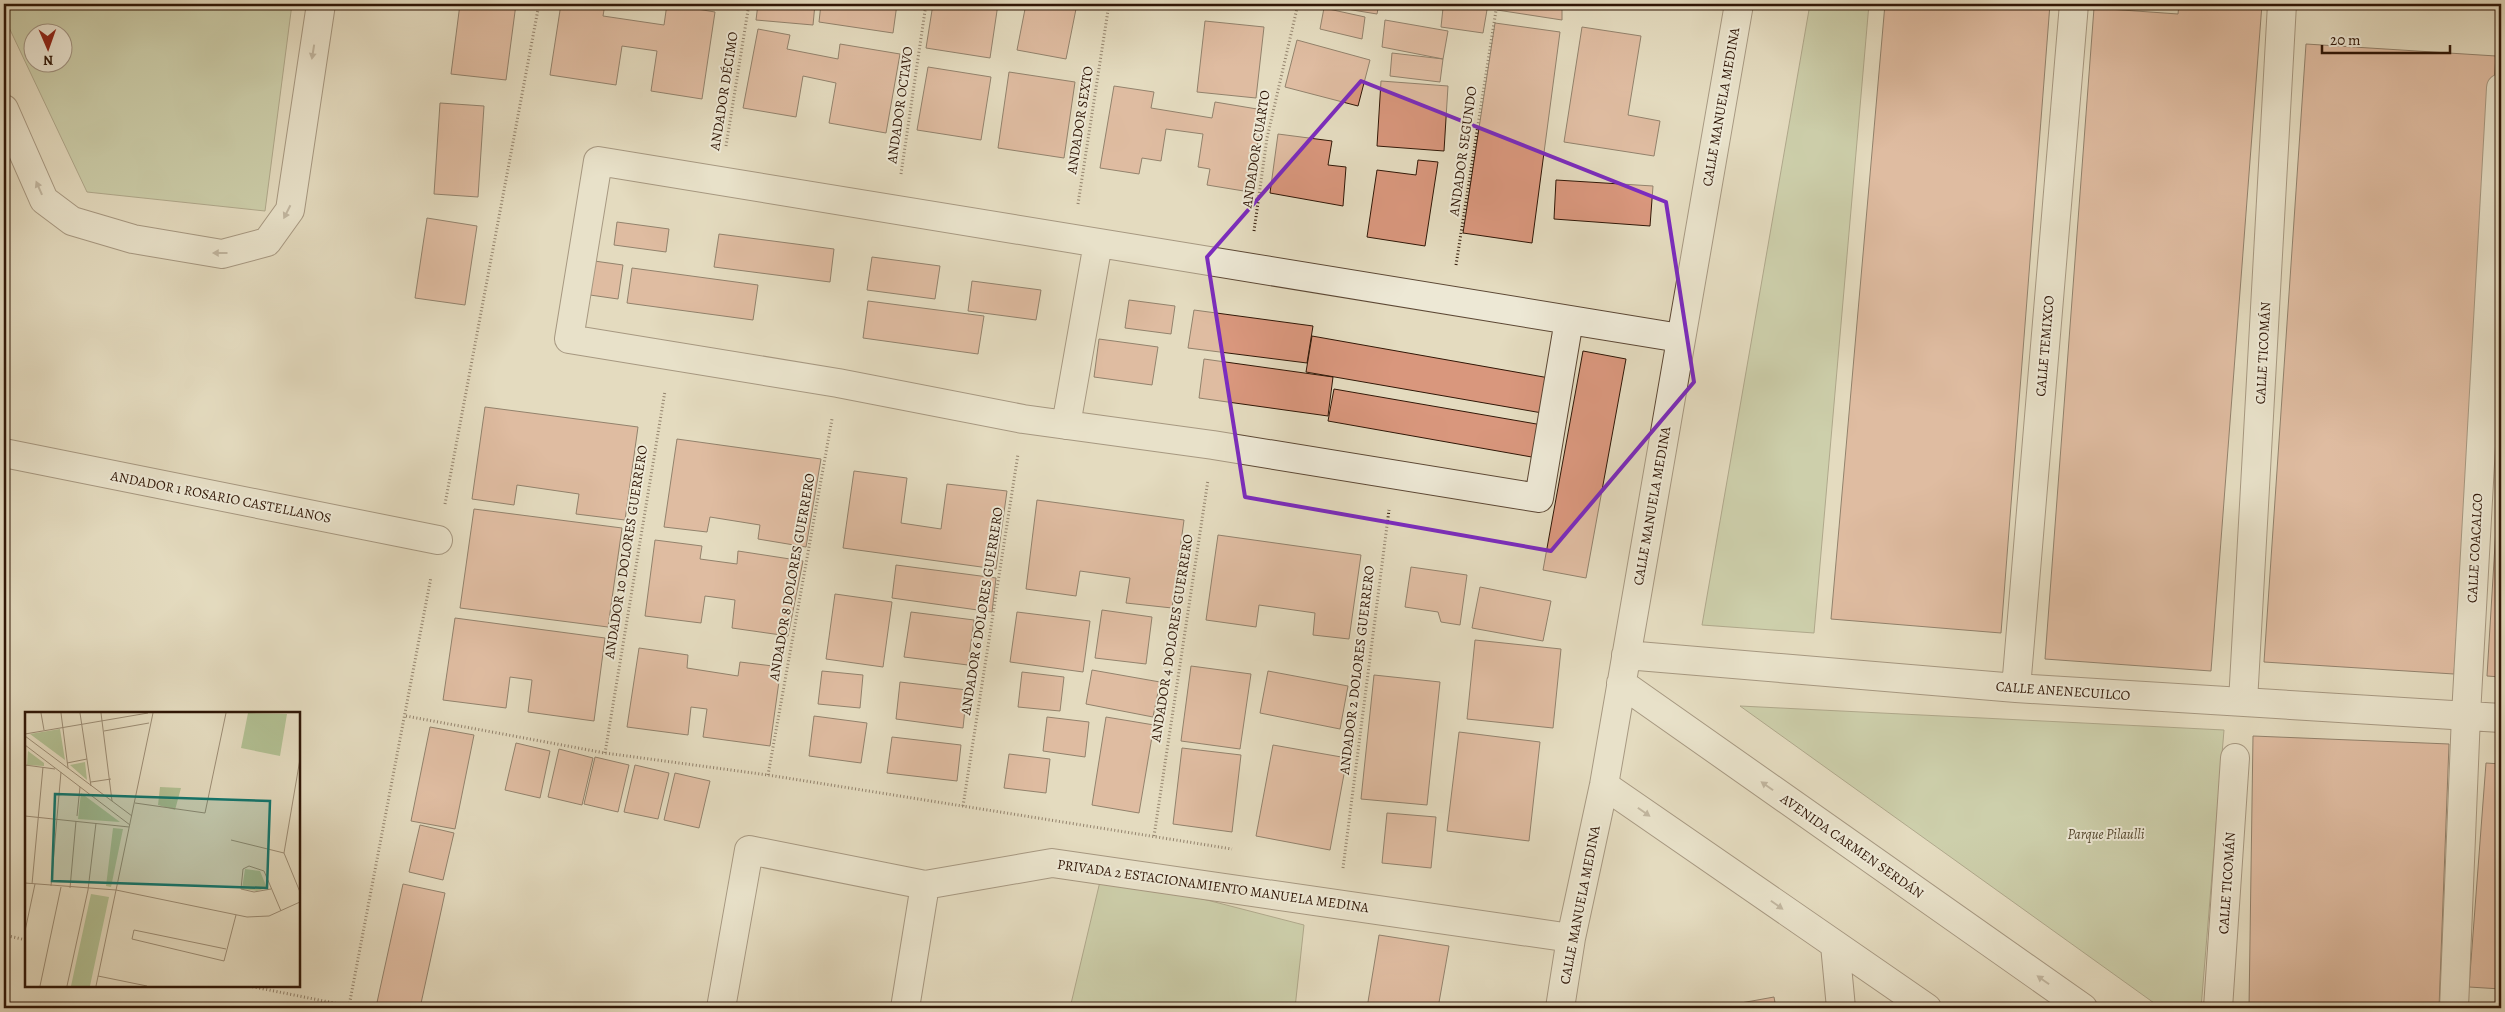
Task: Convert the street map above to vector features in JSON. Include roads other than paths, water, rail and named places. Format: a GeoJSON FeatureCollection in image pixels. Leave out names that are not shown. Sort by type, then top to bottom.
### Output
{"type":"FeatureCollection","features":[{"type":"Feature","properties":{"kind":"street"},"geometry":{"type":"LineString","coordinates":[[4,109],[44,200],[72,222],[133,239],[222,254],[267,242],[290,210],[321,4]]}},
{"type":"Feature","properties":{"kind":"street","name":"CALLE MANUELA MEDINA"},"geometry":{"type":"LineString","coordinates":[[1560,1008],[1571,938],[1604,785],[1739,4]]}},
{"type":"Feature","properties":{"kind":"street","name":"CALLE TEMIXCO"},"geometry":{"type":"LineString","coordinates":[[2016,688],[2074,4]]}},
{"type":"Feature","properties":{"kind":"street","name":"CALLE TICOMÁN"},"geometry":{"type":"LineString","coordinates":[[2243,702],[2282,4]]}},
{"type":"Feature","properties":{"kind":"street","name":"CALLE COACALCO"},"geometry":{"type":"LineString","coordinates":[[2454,1008],[2466,716],[2501,88]]}},
{"type":"Feature","properties":{"kind":"street"},"geometry":{"type":"LineString","coordinates":[[1569,320],[1539,498],[1213,444],[1023,419],[838,382],[569,339],[598,161],[1248,269],[1569,320],[1680,338]]}},
{"type":"Feature","properties":{"kind":"street"},"geometry":{"type":"LineString","coordinates":[[1066,425],[1085,241]]}},
{"type":"Feature","properties":{"kind":"street","name":"ANDADOR 1 ROSARIO CASTELLANOS"},"geometry":{"type":"LineString","coordinates":[[4,454],[438,540]]}},
{"type":"Feature","properties":{"kind":"street","name":"CALLE ANENECUILCO"},"geometry":{"type":"LineString","coordinates":[[1626,655],[2016,688],[2501,718]]}},
{"type":"Feature","properties":{"kind":"street","name":"AVENIDA CARMEN SERDÁN"},"geometry":{"type":"LineString","coordinates":[[1621,683],[2082,1008]]}},
{"type":"Feature","properties":{"kind":"street","name":"CALLE TICOMÁN"},"geometry":{"type":"LineString","coordinates":[[2218,1008],[2235,758]]}},
{"type":"Feature","properties":{"kind":"street"},"geometry":{"type":"LineString","coordinates":[[1604,785],[1927,1008]]}},
{"type":"Feature","properties":{"kind":"street","name":"PRIVADA 2 ESTACIONAMIENTO MANUELA MEDINA"},"geometry":{"type":"LineString","coordinates":[[721,1008],[749,850],[925,885],[1052,863],[1571,938]]}},
{"type":"Feature","properties":{"kind":"street"},"geometry":{"type":"LineString","coordinates":[[905,1008],[925,885]]}},
{"type":"Feature","properties":{"kind":"street"},"geometry":{"type":"LineString","coordinates":[[1835,945],[1841,1008]]}},
{"type":"Feature","properties":{"kind":"park label","name":"Parque Pilaulli"},"geometry":{"type":"Point","coordinates":[2106,834]}}]}
